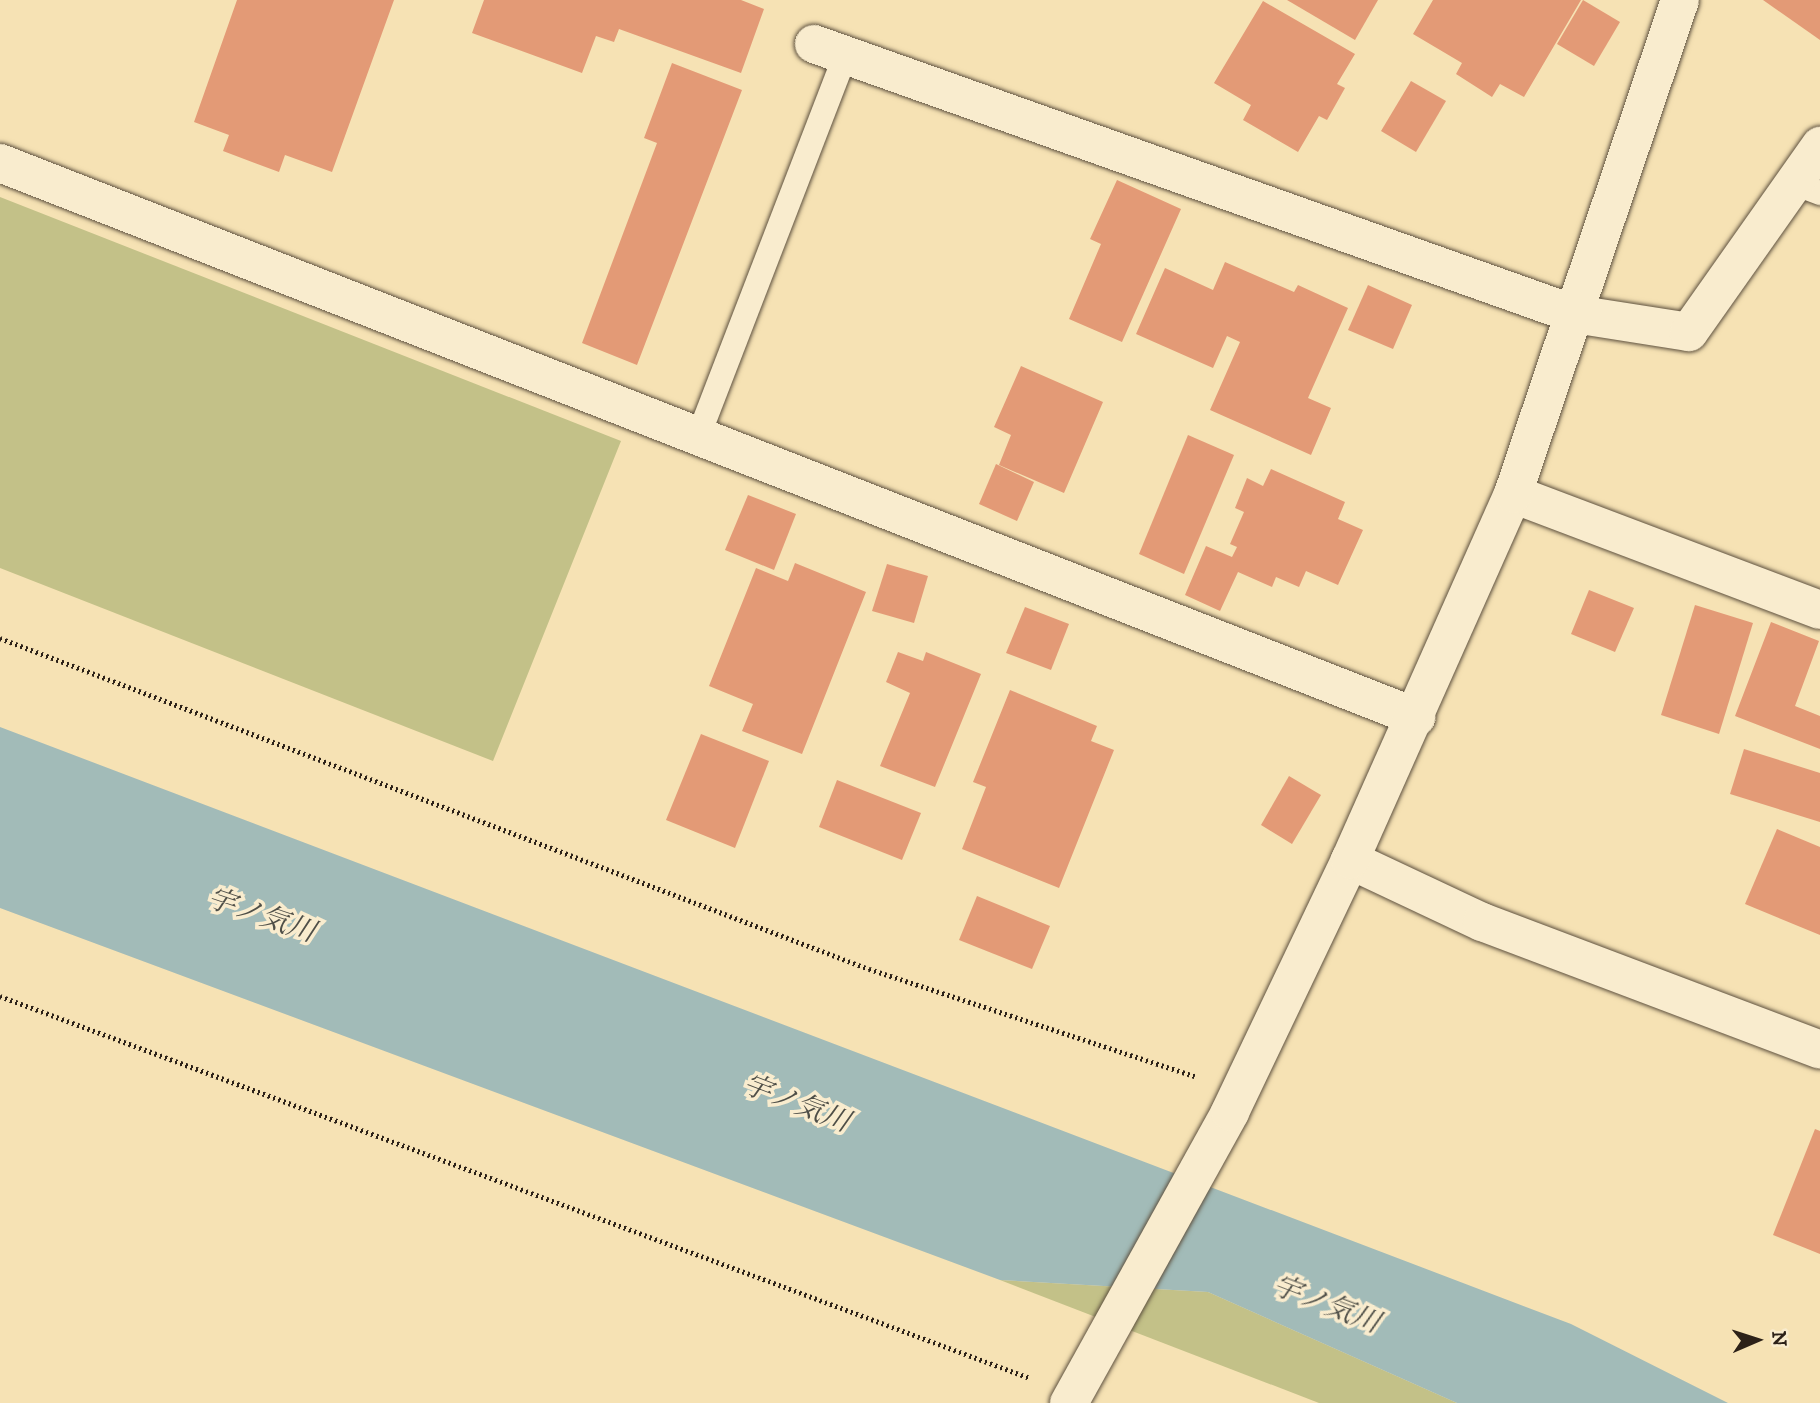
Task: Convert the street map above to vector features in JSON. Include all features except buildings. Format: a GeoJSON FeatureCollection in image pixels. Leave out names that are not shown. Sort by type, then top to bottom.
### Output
{"type":"FeatureCollection","features":[{"type":"Feature","properties":{"kind":"street"},"geometry":{"type":"LineString","coordinates":[[1071,1399],[1235,1101],[1416,717],[1513,494],[1680,0]]}},
{"type":"Feature","properties":{"kind":"street"},"geometry":{"type":"LineString","coordinates":[[830,49],[1574,314],[1689,331],[1807,188],[1820,146]]}},
{"type":"Feature","properties":{"kind":"street"},"geometry":{"type":"LineString","coordinates":[[0,163],[1416,717]]}},
{"type":"Feature","properties":{"kind":"street"},"geometry":{"type":"LineString","coordinates":[[1513,494],[1820,610]]}},
{"type":"Feature","properties":{"kind":"street"},"geometry":{"type":"LineString","coordinates":[[1350,860],[1482,922],[1820,1050]]}},
{"type":"Feature","properties":{"kind":"lane"},"geometry":{"type":"LineString","coordinates":[[698,437],[830,49]]}},
{"type":"Feature","properties":{"kind":"path"},"geometry":{"type":"LineString","coordinates":[[0,638],[869,970],[1235,1101]]}},
{"type":"Feature","properties":{"kind":"path"},"geometry":{"type":"LineString","coordinates":[[0,996],[1071,1399]]}},
{"type":"Feature","properties":{"kind":"shaded area"},"geometry":{"type":"Polygon","coordinates":[[[0,197],[621,441],[493,761],[0,568],[0,197]]]}},
{"type":"Feature","properties":{"kind":"shaded area"},"geometry":{"type":"Polygon","coordinates":[[[1000,1280],[1208,1292],[1457,1403],[1319,1403],[1000,1280]]]}},
{"type":"Feature","properties":{"kind":"water","name":"宇ノ気川"},"geometry":{"type":"Polygon","coordinates":[[[0,727],[1571,1324],[1728,1403],[1457,1403],[1208,1292],[1000,1280],[0,908],[0,727]]]}}]}
